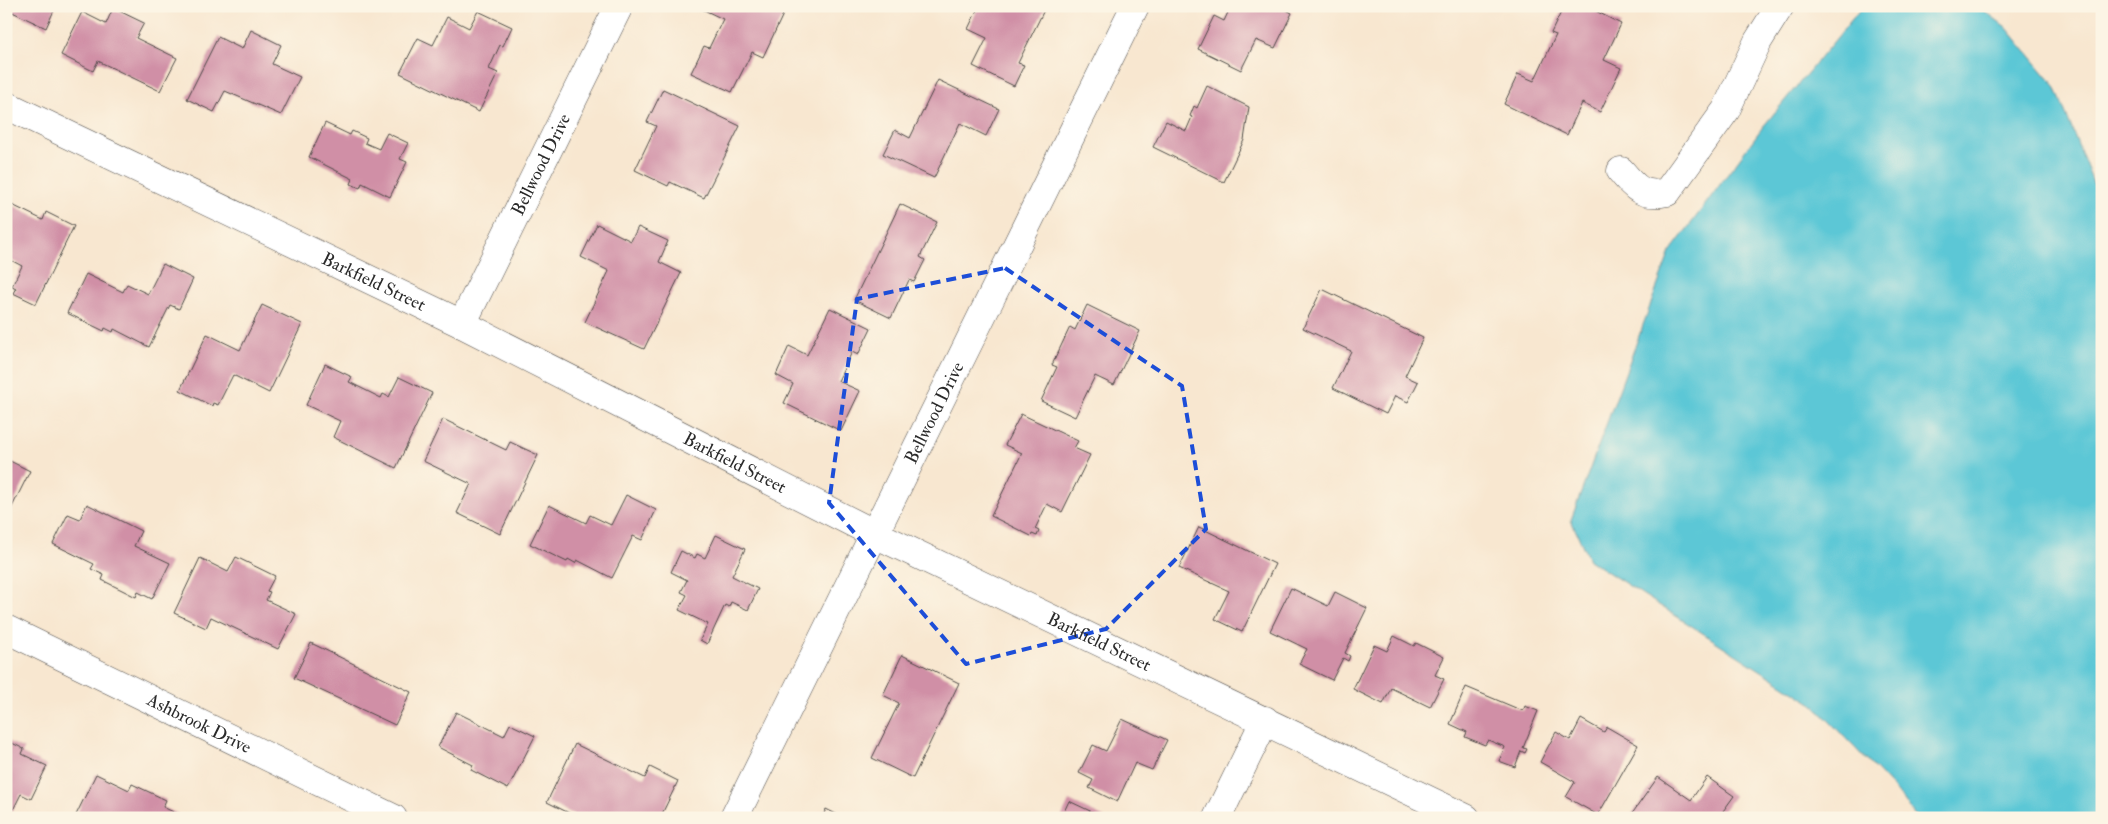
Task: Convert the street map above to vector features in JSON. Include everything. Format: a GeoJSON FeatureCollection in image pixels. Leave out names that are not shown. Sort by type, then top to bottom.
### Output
{"type":"FeatureCollection","features":[{"type":"Feature","properties":{"kind":"street","name":"Bellwood Drive"},"geometry":{"type":"LineString","coordinates":[[462,324],[619,6]]}},
{"type":"Feature","properties":{"kind":"street","name":"Bellwood Drive"},"geometry":{"type":"LineString","coordinates":[[734,818],[1135,6]]}},
{"type":"Feature","properties":{"kind":"street"},"geometry":{"type":"LineString","coordinates":[[1621,172],[1636,188],[1652,195],[1667,192],[1726,110],[1758,41],[1780,6]]}},
{"type":"Feature","properties":{"kind":"street","name":"Barkfield Street"},"geometry":{"type":"LineString","coordinates":[[6,104],[462,324],[875,534],[1466,818]]}},
{"type":"Feature","properties":{"kind":"street","name":"Ashbrook Drive"},"geometry":{"type":"LineString","coordinates":[[6,629],[393,818]]}},
{"type":"Feature","properties":{"kind":"street"},"geometry":{"type":"LineString","coordinates":[[1217,818],[1265,720]]}},
{"type":"Feature","properties":{"kind":"highlighted area"},"geometry":{"type":"Polygon","coordinates":[[[1005,268],[1182,386],[1206,529],[1106,629],[966,664],[829,503],[857,299],[1005,268]]]}},
{"type":"Feature","properties":{"kind":"water"},"geometry":{"type":"Polygon","coordinates":[[[1863,6],[1978,6],[2006,27],[2055,86],[2102,206],[2102,818],[1917,818],[1898,793],[1813,704],[1589,560],[1571,520],[1670,252],[1762,128],[1863,6]]]}},
{"type":"Feature","properties":{"kind":"building"},"geometry":{"type":"Polygon","coordinates":[[[6,6],[56,6],[46,28],[6,9],[6,6]]]}},
{"type":"Feature","properties":{"kind":"building"},"geometry":{"type":"Polygon","coordinates":[[[703,6],[787,6],[763,57],[752,52],[732,92],[691,73],[704,46],[709,48],[723,19],[702,9],[703,6]]]}},
{"type":"Feature","properties":{"kind":"building"},"geometry":{"type":"Polygon","coordinates":[[[979,6],[1046,6],[1018,63],[1024,65],[1014,86],[973,66],[987,38],[968,29],[979,6]]]}},
{"type":"Feature","properties":{"kind":"building"},"geometry":{"type":"Polygon","coordinates":[[[1231,6],[1279,6],[1292,13],[1275,48],[1256,40],[1241,70],[1198,49],[1214,16],[1224,21],[1231,6]]]}},
{"type":"Feature","properties":{"kind":"building"},"geometry":{"type":"Polygon","coordinates":[[[1564,6],[1586,6],[1621,24],[1604,60],[1621,68],[1600,112],[1582,103],[1567,135],[1504,104],[1518,74],[1534,81],[1556,35],[1551,33],[1564,6]]]}},
{"type":"Feature","properties":{"kind":"building"},"geometry":{"type":"Polygon","coordinates":[[[113,8],[144,23],[136,38],[177,58],[160,91],[98,61],[93,71],[61,55],[82,12],[106,24],[113,8]]]}},
{"type":"Feature","properties":{"kind":"building"},"geometry":{"type":"Polygon","coordinates":[[[478,11],[512,27],[503,46],[500,45],[489,69],[498,73],[479,112],[400,73],[418,38],[433,45],[447,17],[469,28],[478,11]]]}},
{"type":"Feature","properties":{"kind":"building"},"geometry":{"type":"Polygon","coordinates":[[[251,30],[281,45],[272,64],[300,77],[281,115],[225,91],[214,112],[187,99],[218,37],[242,49],[251,30]]]}},
{"type":"Feature","properties":{"kind":"building"},"geometry":{"type":"Polygon","coordinates":[[[938,80],[999,109],[986,136],[960,123],[934,178],[883,154],[895,130],[910,138],[938,80]]]}},
{"type":"Feature","properties":{"kind":"building"},"geometry":{"type":"Polygon","coordinates":[[[1207,86],[1249,107],[1244,140],[1224,182],[1153,147],[1166,121],[1186,131],[1194,106],[1197,108],[1207,86]]]}},
{"type":"Feature","properties":{"kind":"building"},"geometry":{"type":"Polygon","coordinates":[[[663,89],[740,126],[704,198],[670,182],[668,186],[635,170],[656,126],[647,122],[663,89]]]}},
{"type":"Feature","properties":{"kind":"building"},"geometry":{"type":"Polygon","coordinates":[[[325,123],[350,135],[352,131],[367,138],[365,143],[379,149],[387,133],[408,143],[400,159],[407,162],[390,197],[362,183],[360,188],[351,184],[353,179],[309,157],[325,123]]]}},
{"type":"Feature","properties":{"kind":"building"},"geometry":{"type":"Polygon","coordinates":[[[6,202],[43,220],[46,212],[74,226],[36,304],[13,293],[16,288],[12,286],[22,266],[7,258],[8,255],[6,254],[6,202]]]}},
{"type":"Feature","properties":{"kind":"building"},"geometry":{"type":"Polygon","coordinates":[[[900,204],[937,222],[920,257],[925,260],[914,282],[909,280],[891,318],[854,300],[900,204]]]}},
{"type":"Feature","properties":{"kind":"building"},"geometry":{"type":"Polygon","coordinates":[[[597,224],[631,241],[638,227],[668,241],[659,262],[681,273],[644,349],[585,322],[609,271],[581,257],[597,224]]]}},
{"type":"Feature","properties":{"kind":"building"},"geometry":{"type":"Polygon","coordinates":[[[163,264],[193,279],[179,309],[170,305],[149,347],[114,329],[113,332],[105,328],[104,331],[67,313],[86,274],[123,292],[127,284],[148,294],[163,264]]]}},
{"type":"Feature","properties":{"kind":"building"},"geometry":{"type":"Polygon","coordinates":[[[1322,289],[1423,338],[1405,376],[1418,382],[1408,402],[1395,396],[1386,414],[1333,388],[1351,351],[1303,328],[1322,289]]]}},
{"type":"Feature","properties":{"kind":"building"},"geometry":{"type":"Polygon","coordinates":[[[262,305],[302,324],[269,393],[233,375],[218,405],[213,403],[212,406],[180,390],[207,334],[240,350],[262,305]]]}},
{"type":"Feature","properties":{"kind":"building"},"geometry":{"type":"Polygon","coordinates":[[[1087,305],[1140,331],[1114,385],[1095,376],[1075,417],[1041,401],[1057,367],[1052,365],[1070,327],[1075,330],[1087,305]]]}},
{"type":"Feature","properties":{"kind":"building"},"geometry":{"type":"Polygon","coordinates":[[[830,308],[871,328],[858,355],[852,352],[838,381],[860,391],[841,431],[784,403],[793,384],[776,375],[789,346],[807,355],[830,308]]]}},
{"type":"Feature","properties":{"kind":"building"},"geometry":{"type":"Polygon","coordinates":[[[325,364],[352,377],[349,382],[381,398],[383,394],[389,397],[399,377],[432,393],[396,468],[333,437],[340,421],[306,405],[325,364]]]}},
{"type":"Feature","properties":{"kind":"building"},"geometry":{"type":"Polygon","coordinates":[[[1021,414],[1078,441],[1074,448],[1090,455],[1062,512],[1047,504],[1035,529],[1039,531],[1037,536],[1032,534],[1031,536],[991,516],[1022,453],[1005,445],[1021,414]]]}},
{"type":"Feature","properties":{"kind":"building"},"geometry":{"type":"Polygon","coordinates":[[[443,419],[506,450],[510,442],[538,455],[500,534],[457,513],[471,484],[423,461],[443,419]]]}},
{"type":"Feature","properties":{"kind":"building"},"geometry":{"type":"Polygon","coordinates":[[[6,459],[30,471],[6,519],[6,459]]]}},
{"type":"Feature","properties":{"kind":"building"},"geometry":{"type":"Polygon","coordinates":[[[626,495],[656,510],[642,540],[633,536],[612,578],[577,560],[575,563],[568,559],[567,562],[530,544],[549,505],[586,523],[590,515],[611,525],[626,495]]]}},
{"type":"Feature","properties":{"kind":"building"},"geometry":{"type":"Polygon","coordinates":[[[87,504],[141,531],[134,546],[170,563],[152,599],[138,592],[136,597],[102,580],[104,575],[91,569],[94,564],[53,544],[68,514],[80,519],[87,504]]]}},
{"type":"Feature","properties":{"kind":"building"},"geometry":{"type":"Polygon","coordinates":[[[1199,527],[1275,564],[1242,632],[1215,619],[1229,591],[1179,568],[1199,527]]]}},
{"type":"Feature","properties":{"kind":"building"},"geometry":{"type":"Polygon","coordinates":[[[716,535],[745,549],[732,576],[758,589],[748,610],[731,602],[729,607],[725,605],[707,644],[700,640],[708,624],[679,610],[687,595],[681,592],[687,580],[671,572],[681,551],[695,558],[697,554],[705,558],[716,535]]]}},
{"type":"Feature","properties":{"kind":"building"},"geometry":{"type":"Polygon","coordinates":[[[236,557],[275,576],[267,591],[270,592],[266,600],[296,614],[278,649],[211,617],[206,628],[174,613],[200,558],[228,572],[236,557]]]}},
{"type":"Feature","properties":{"kind":"building"},"geometry":{"type":"Polygon","coordinates":[[[1291,588],[1328,606],[1335,592],[1367,608],[1345,653],[1350,656],[1348,661],[1343,658],[1332,680],[1299,664],[1307,649],[1270,631],[1291,588]]]}},
{"type":"Feature","properties":{"kind":"building"},"geometry":{"type":"Polygon","coordinates":[[[1394,636],[1414,646],[1416,643],[1444,657],[1435,675],[1444,679],[1430,707],[1391,688],[1383,704],[1353,689],[1374,645],[1387,651],[1394,636]]]}},
{"type":"Feature","properties":{"kind":"building"},"geometry":{"type":"Polygon","coordinates":[[[311,643],[411,692],[395,725],[294,678],[311,643]]]}},
{"type":"Feature","properties":{"kind":"building"},"geometry":{"type":"Polygon","coordinates":[[[902,655],[959,683],[913,778],[872,758],[899,703],[883,695],[902,655]]]}},
{"type":"Feature","properties":{"kind":"building"},"geometry":{"type":"Polygon","coordinates":[[[1466,687],[1523,711],[1525,706],[1538,711],[1523,748],[1527,749],[1525,753],[1521,751],[1515,767],[1499,761],[1505,747],[1488,740],[1485,745],[1465,737],[1467,732],[1450,724],[1466,687]]]}},
{"type":"Feature","properties":{"kind":"building"},"geometry":{"type":"Polygon","coordinates":[[[456,712],[504,736],[510,724],[535,736],[508,789],[471,770],[473,765],[438,747],[456,712]]]}},
{"type":"Feature","properties":{"kind":"building"},"geometry":{"type":"Polygon","coordinates":[[[1122,719],[1167,740],[1152,770],[1135,763],[1117,802],[1089,788],[1093,780],[1079,773],[1093,745],[1106,751],[1122,719]]]}},
{"type":"Feature","properties":{"kind":"building"},"geometry":{"type":"Polygon","coordinates":[[[1581,719],[1604,732],[1607,727],[1638,745],[1598,815],[1566,797],[1575,782],[1540,762],[1556,732],[1570,740],[1581,719]]]}},
{"type":"Feature","properties":{"kind":"building"},"geometry":{"type":"Polygon","coordinates":[[[6,740],[24,749],[22,754],[47,766],[31,799],[21,794],[9,818],[6,818],[6,740]]]}},
{"type":"Feature","properties":{"kind":"building"},"geometry":{"type":"Polygon","coordinates":[[[575,744],[645,778],[650,767],[678,781],[660,818],[579,818],[547,802],[575,744]]]}},
{"type":"Feature","properties":{"kind":"building"},"geometry":{"type":"Polygon","coordinates":[[[96,774],[129,790],[132,784],[166,800],[163,807],[186,818],[83,818],[76,815],[96,774]]]}},
{"type":"Feature","properties":{"kind":"building"},"geometry":{"type":"Polygon","coordinates":[[[1658,777],[1691,800],[1707,777],[1734,796],[1718,818],[1629,818],[1658,777]]]}},
{"type":"Feature","properties":{"kind":"building"},"geometry":{"type":"Polygon","coordinates":[[[1069,801],[1105,818],[1061,818],[1069,801]]]}},
{"type":"Feature","properties":{"kind":"building"},"geometry":{"type":"Polygon","coordinates":[[[826,809],[844,818],[822,818],[826,809]]]}}]}
